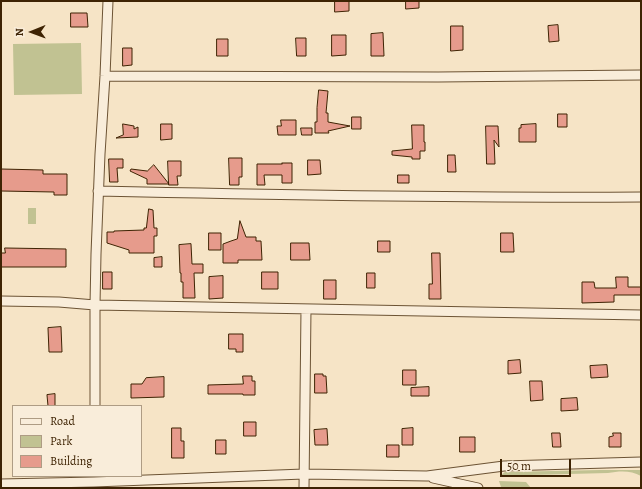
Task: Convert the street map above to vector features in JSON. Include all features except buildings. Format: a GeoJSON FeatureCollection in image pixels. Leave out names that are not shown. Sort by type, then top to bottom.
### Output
{"type":"FeatureCollection","features":[{"type":"Feature","properties":{"kind":"street"},"geometry":{"type":"LineString","coordinates":[[95,405],[95,305],[98,191],[108,1]]}},
{"type":"Feature","properties":{"kind":"street"},"geometry":{"type":"LineString","coordinates":[[105,76],[438,77],[641,75]]}},
{"type":"Feature","properties":{"kind":"street"},"geometry":{"type":"LineString","coordinates":[[98,191],[524,198],[641,197]]}},
{"type":"Feature","properties":{"kind":"street"},"geometry":{"type":"LineString","coordinates":[[1,301],[59,302],[95,305],[641,315]]}},
{"type":"Feature","properties":{"kind":"street"},"geometry":{"type":"LineString","coordinates":[[304,488],[306,309]]}},
{"type":"Feature","properties":{"kind":"street"},"geometry":{"type":"LineString","coordinates":[[1,484],[304,474],[427,476],[504,466],[641,462]]}},
{"type":"Feature","properties":{"kind":"street"},"geometry":{"type":"LineString","coordinates":[[427,476],[478,488]]}},
{"type":"Feature","properties":{"kind":"green space"},"geometry":{"type":"Polygon","coordinates":[[[81,43],[82,94],[14,95],[13,44],[81,43]]]}},
{"type":"Feature","properties":{"kind":"green space"},"geometry":{"type":"Polygon","coordinates":[[[28,208],[36,208],[36,224],[28,224],[28,208]]]}},
{"type":"Feature","properties":{"kind":"green space"},"geometry":{"type":"Polygon","coordinates":[[[641,470],[641,476],[621,471],[608,473],[500,477],[505,472],[641,470]]]}},
{"type":"Feature","properties":{"kind":"green space"},"geometry":{"type":"Polygon","coordinates":[[[499,481],[526,482],[531,488],[501,487],[499,481]]]}}]}
